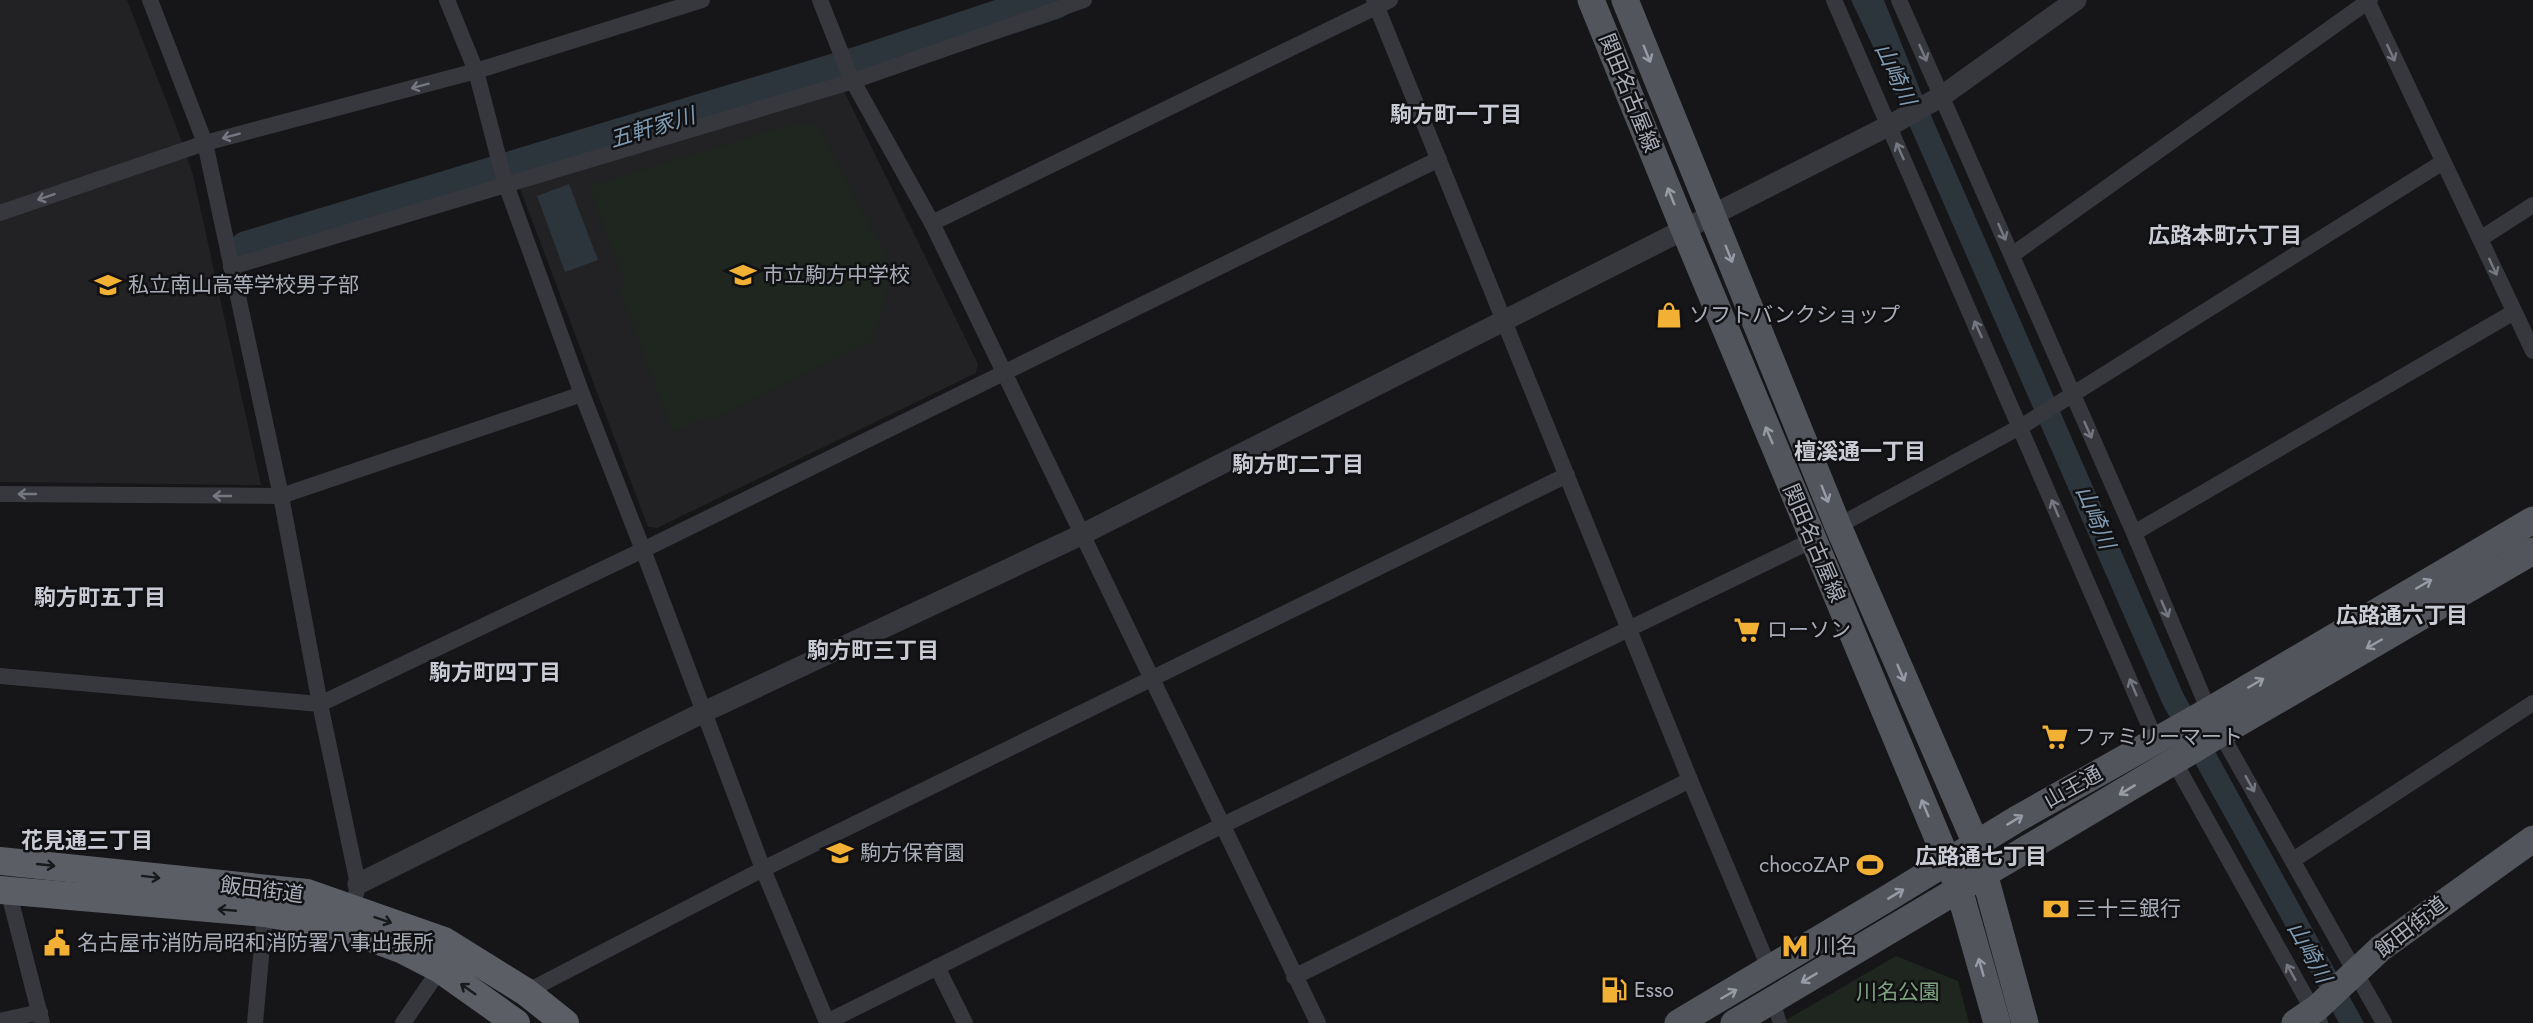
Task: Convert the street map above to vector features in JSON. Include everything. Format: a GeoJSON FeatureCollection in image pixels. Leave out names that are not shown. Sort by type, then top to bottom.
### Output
{"type":"FeatureCollection","features":[{"type":"Feature","properties":{"kind":"highway","name":"飯田街道"},"geometry":{"type":"LineString","coordinates":[[0,861],[307,893],[444,941],[526,992],[565,1023]]}},
{"type":"Feature","properties":{"kind":"highway","name":"飯田街道"},"geometry":{"type":"LineString","coordinates":[[4,890],[265,913],[352,907],[403,950],[440,969],[508,1020]]}},
{"type":"Feature","properties":{"kind":"main road","name":"関田名古屋線"},"geometry":{"type":"LineString","coordinates":[[1591,0],[1959,889],[1997,1023]]}},
{"type":"Feature","properties":{"kind":"main road","name":"関田名古屋線"},"geometry":{"type":"LineString","coordinates":[[1625,0],[1838,526],[1976,844],[2025,1023]]}},
{"type":"Feature","properties":{"kind":"main road","name":"山王通"},"geometry":{"type":"LineString","coordinates":[[1734,1023],[1776,1011],[2167,750],[2533,520]]}},
{"type":"Feature","properties":{"kind":"main road","name":"山王通"},"geometry":{"type":"LineString","coordinates":[[2213,723],[2533,551]]}},
{"type":"Feature","properties":{"kind":"main road","name":"山王通"},"geometry":{"type":"LineString","coordinates":[[1678,1023],[1770,970],[2017,819],[2167,750]]}},
{"type":"Feature","properties":{"kind":"main road","name":"飯田街道"},"geometry":{"type":"LineString","coordinates":[[2311,1016],[2398,934],[2533,839]]}},
{"type":"Feature","properties":{"kind":"street"},"geometry":{"type":"LineString","coordinates":[[150,0],[205,142],[281,496],[320,704],[352,907],[704,712],[1083,534],[1893,124],[1942,96],[2076,0]]}},
{"type":"Feature","properties":{"kind":"street"},"geometry":{"type":"LineString","coordinates":[[447,0],[476,71],[504,176],[582,394],[763,869],[827,1023],[1223,825],[1813,540]]}},
{"type":"Feature","properties":{"kind":"street"},"geometry":{"type":"LineString","coordinates":[[820,0],[849,73],[932,223],[1318,1023]]}},
{"type":"Feature","properties":{"kind":"street"},"geometry":{"type":"LineString","coordinates":[[231,267],[504,176],[1084,0]]}},
{"type":"Feature","properties":{"kind":"street"},"geometry":{"type":"LineString","coordinates":[[1834,0],[1893,124],[2167,750],[2311,1016]]}},
{"type":"Feature","properties":{"kind":"street"},"geometry":{"type":"LineString","coordinates":[[1899,0],[2133,533],[2213,723],[2293,860],[2354,976],[2384,1023]]}},
{"type":"Feature","properties":{"kind":"street"},"geometry":{"type":"LineString","coordinates":[[2012,255],[2368,0],[2533,351]]}},
{"type":"Feature","properties":{"kind":"street"},"geometry":{"type":"LineString","coordinates":[[0,213],[205,142],[476,71],[691,2]]}},
{"type":"Feature","properties":{"kind":"street"},"geometry":{"type":"LineString","coordinates":[[932,223],[1380,2],[1438,159],[1690,780],[1770,970]]}},
{"type":"Feature","properties":{"kind":"street"},"geometry":{"type":"LineString","coordinates":[[0,676],[320,704],[643,550],[1438,159]]}},
{"type":"Feature","properties":{"kind":"street"},"geometry":{"type":"LineString","coordinates":[[1838,526],[2023,424],[2443,162]]}},
{"type":"Feature","properties":{"kind":"street"},"geometry":{"type":"LineString","coordinates":[[2480,239],[2533,205]]}},
{"type":"Feature","properties":{"kind":"street"},"geometry":{"type":"LineString","coordinates":[[2133,533],[2514,312]]}},
{"type":"Feature","properties":{"kind":"street"},"geometry":{"type":"LineString","coordinates":[[0,494],[281,496],[582,394]]}},
{"type":"Feature","properties":{"kind":"street"},"geometry":{"type":"LineString","coordinates":[[526,992],[763,869],[1153,680],[1567,475]]}},
{"type":"Feature","properties":{"kind":"street"},"geometry":{"type":"LineString","coordinates":[[2293,860],[2533,703]]}},
{"type":"Feature","properties":{"kind":"street"},"geometry":{"type":"LineString","coordinates":[[1294,977],[1690,780]]}},
{"type":"Feature","properties":{"kind":"street"},"geometry":{"type":"LineString","coordinates":[[0,1022],[41,1018],[4,890]]}},
{"type":"Feature","properties":{"kind":"street"},"geometry":{"type":"LineString","coordinates":[[255,1023],[265,913]]}},
{"type":"Feature","properties":{"kind":"street"},"geometry":{"type":"LineString","coordinates":[[938,967],[965,1023]]}},
{"type":"Feature","properties":{"kind":"street"},"geometry":{"type":"LineString","coordinates":[[403,1023],[440,969]]}},
{"type":"Feature","properties":{"kind":"shaded area","name":"私立南山高等学校男子部"},"geometry":{"type":"Polygon","coordinates":[[[0,0],[127,0],[193,175],[261,485],[0,482],[0,0]]]}},
{"type":"Feature","properties":{"kind":"shaded area","name":"市立駒方中学校"},"geometry":{"type":"Polygon","coordinates":[[[843,89],[978,364],[976,373],[657,528],[648,527],[519,186],[843,89]]]}},
{"type":"Feature","properties":{"kind":"green space"},"geometry":{"type":"Polygon","coordinates":[[[817,124],[892,268],[879,320],[872,332],[875,340],[711,420],[708,416],[673,432],[619,287],[626,284],[589,186],[790,125],[817,124]]]}},
{"type":"Feature","properties":{"kind":"green space","name":"川名公園"},"geometry":{"type":"Polygon","coordinates":[[[1896,956],[1958,981],[1969,1023],[1781,1023],[1896,956]]]}},
{"type":"Feature","properties":{"kind":"water","name":"山崎川"},"geometry":{"type":"Polygon","coordinates":[[[1851,0],[1884,0],[1922,95],[2183,693],[2364,1023],[2339,1023],[2163,705],[1901,106],[1851,0]]]}},
{"type":"Feature","properties":{"kind":"water"},"geometry":{"type":"Polygon","coordinates":[[[569,184],[598,260],[565,272],[537,196],[569,184]]]}},
{"type":"Feature","properties":{"kind":"waterway","name":"五軒家川"},"geometry":{"type":"LineString","coordinates":[[247,250],[863,64],[1055,0]]}},
{"type":"Feature","properties":{"kind":"place","name":"市立駒方中学校"},"geometry":{"type":"Point","coordinates":[743,275]}},
{"type":"Feature","properties":{"kind":"place","name":"私立南山高等学校男子部"},"geometry":{"type":"Point","coordinates":[108,285]}},
{"type":"Feature","properties":{"kind":"place","name":"ソフトバンクショップ"},"geometry":{"type":"Point","coordinates":[1669,315]}},
{"type":"Feature","properties":{"kind":"place","name":"ローソン"},"geometry":{"type":"Point","coordinates":[1747,630]}},
{"type":"Feature","properties":{"kind":"place","name":"ファミリーマート"},"geometry":{"type":"Point","coordinates":[2055,737]}},
{"type":"Feature","properties":{"kind":"place","name":"駒方保育園"},"geometry":{"type":"Point","coordinates":[840,853]}},
{"type":"Feature","properties":{"kind":"place","name":"chocoZAP"},"geometry":{"type":"Point","coordinates":[1870,865]}},
{"type":"Feature","properties":{"kind":"place","name":"三十三銀行"},"geometry":{"type":"Point","coordinates":[2056,909]}},
{"type":"Feature","properties":{"kind":"place","name":"名古屋市消防局昭和消防署八事出張所"},"geometry":{"type":"Point","coordinates":[57,943]}},
{"type":"Feature","properties":{"kind":"place","name":"川名"},"geometry":{"type":"Point","coordinates":[1795,946]}},
{"type":"Feature","properties":{"kind":"place","name":"Esso"},"geometry":{"type":"Point","coordinates":[1614,990]}},
{"type":"Feature","properties":{"kind":"district","name":"駒方町一丁目"},"geometry":{"type":"Point","coordinates":[1456,114]}},
{"type":"Feature","properties":{"kind":"district","name":"広路本町六丁目"},"geometry":{"type":"Point","coordinates":[2225,235]}},
{"type":"Feature","properties":{"kind":"district","name":"檀溪通一丁目"},"geometry":{"type":"Point","coordinates":[1860,451]}},
{"type":"Feature","properties":{"kind":"district","name":"駒方町二丁目"},"geometry":{"type":"Point","coordinates":[1298,464]}},
{"type":"Feature","properties":{"kind":"district","name":"駒方町五丁目"},"geometry":{"type":"Point","coordinates":[100,597]}},
{"type":"Feature","properties":{"kind":"district","name":"広路通六丁目"},"geometry":{"type":"Point","coordinates":[2402,615]}},
{"type":"Feature","properties":{"kind":"district","name":"駒方町三丁目"},"geometry":{"type":"Point","coordinates":[873,650]}},
{"type":"Feature","properties":{"kind":"district","name":"駒方町四丁目"},"geometry":{"type":"Point","coordinates":[495,672]}},
{"type":"Feature","properties":{"kind":"district","name":"花見通三丁目"},"geometry":{"type":"Point","coordinates":[87,840]}},
{"type":"Feature","properties":{"kind":"district","name":"広路通七丁目"},"geometry":{"type":"Point","coordinates":[1981,856]}}]}
